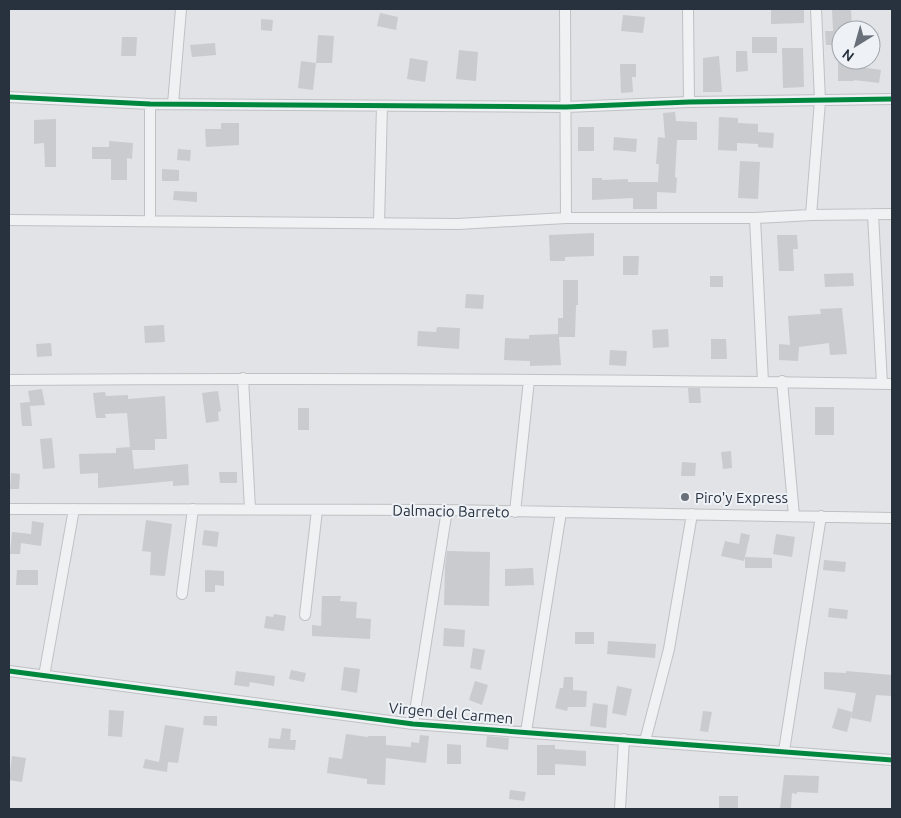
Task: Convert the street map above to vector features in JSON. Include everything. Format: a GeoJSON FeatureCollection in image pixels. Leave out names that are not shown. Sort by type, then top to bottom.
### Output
{"type":"FeatureCollection","features":[{"type":"Feature","properties":{"kind":"street"},"geometry":{"type":"LineString","coordinates":[[172,104],[181,9]]}},
{"type":"Feature","properties":{"kind":"street"},"geometry":{"type":"LineString","coordinates":[[565,9],[566,218]]}},
{"type":"Feature","properties":{"kind":"street"},"geometry":{"type":"LineString","coordinates":[[688,9],[689,102]]}},
{"type":"Feature","properties":{"kind":"street"},"geometry":{"type":"LineString","coordinates":[[811,215],[820,101],[816,9]]}},
{"type":"Feature","properties":{"kind":"street"},"geometry":{"type":"LineString","coordinates":[[9,97],[150,104],[566,107],[689,102],[892,99]]}},
{"type":"Feature","properties":{"kind":"street"},"geometry":{"type":"LineString","coordinates":[[150,104],[150,221]]}},
{"type":"Feature","properties":{"kind":"street"},"geometry":{"type":"LineString","coordinates":[[379,223],[382,106]]}},
{"type":"Feature","properties":{"kind":"street"},"geometry":{"type":"LineString","coordinates":[[9,380],[243,378],[782,381],[887,384],[873,214]]}},
{"type":"Feature","properties":{"kind":"street"},"geometry":{"type":"LineString","coordinates":[[9,220],[458,224],[566,218],[755,218],[892,214]]}},
{"type":"Feature","properties":{"kind":"street"},"geometry":{"type":"LineString","coordinates":[[755,218],[763,382]]}},
{"type":"Feature","properties":{"kind":"street"},"geometry":{"type":"LineString","coordinates":[[243,378],[250,509]]}},
{"type":"Feature","properties":{"kind":"street"},"geometry":{"type":"LineString","coordinates":[[515,512],[529,380]]}},
{"type":"Feature","properties":{"kind":"street"},"geometry":{"type":"LineString","coordinates":[[782,381],[794,516]]}},
{"type":"Feature","properties":{"kind":"street","name":"Dalmacio Barreto"},"geometry":{"type":"LineString","coordinates":[[9,509],[446,510],[892,518]]}},
{"type":"Feature","properties":{"kind":"street"},"geometry":{"type":"LineString","coordinates":[[44,676],[74,509]]}},
{"type":"Feature","properties":{"kind":"street"},"geometry":{"type":"LineString","coordinates":[[182,594],[193,509]]}},
{"type":"Feature","properties":{"kind":"street"},"geometry":{"type":"LineString","coordinates":[[306,614],[317,510]]}},
{"type":"Feature","properties":{"kind":"street"},"geometry":{"type":"LineString","coordinates":[[413,724],[446,510]]}},
{"type":"Feature","properties":{"kind":"street"},"geometry":{"type":"LineString","coordinates":[[526,732],[561,512]]}},
{"type":"Feature","properties":{"kind":"street"},"geometry":{"type":"LineString","coordinates":[[645,741],[670,649],[692,514]]}},
{"type":"Feature","properties":{"kind":"street"},"geometry":{"type":"LineString","coordinates":[[784,751],[820,516]]}},
{"type":"Feature","properties":{"kind":"street","name":"Virgen del Carmen"},"geometry":{"type":"LineString","coordinates":[[9,670],[413,724],[892,760]]}},
{"type":"Feature","properties":{"kind":"street"},"geometry":{"type":"LineString","coordinates":[[620,809],[624,739]]}},
{"type":"Feature","properties":{"kind":"building"},"geometry":{"type":"Polygon","coordinates":[[[771,9],[804,9],[804,23],[771,24],[771,9]]]}},
{"type":"Feature","properties":{"kind":"building"},"geometry":{"type":"Polygon","coordinates":[[[832,9],[851,9],[852,20],[832,20],[832,9]]]}},
{"type":"Feature","properties":{"kind":"building"},"geometry":{"type":"Polygon","coordinates":[[[380,13],[398,17],[396,30],[377,26],[380,13]]]}},
{"type":"Feature","properties":{"kind":"building"},"geometry":{"type":"Polygon","coordinates":[[[623,15],[645,17],[643,33],[621,31],[623,15]]]}},
{"type":"Feature","properties":{"kind":"building"},"geometry":{"type":"Polygon","coordinates":[[[261,19],[273,20],[272,31],[261,30],[261,19]]]}},
{"type":"Feature","properties":{"kind":"building"},"geometry":{"type":"Polygon","coordinates":[[[825,31],[831,31],[831,45],[826,45],[825,31]]]}},
{"type":"Feature","properties":{"kind":"building"},"geometry":{"type":"Polygon","coordinates":[[[318,35],[334,36],[332,63],[316,63],[318,35]]]}},
{"type":"Feature","properties":{"kind":"building"},"geometry":{"type":"Polygon","coordinates":[[[122,37],[137,37],[136,56],[121,56],[122,37]]]}},
{"type":"Feature","properties":{"kind":"building"},"geometry":{"type":"Polygon","coordinates":[[[752,37],[777,37],[777,53],[752,53],[752,37]]]}},
{"type":"Feature","properties":{"kind":"building"},"geometry":{"type":"Polygon","coordinates":[[[215,43],[216,55],[192,57],[190,45],[215,43]]]}},
{"type":"Feature","properties":{"kind":"building"},"geometry":{"type":"Polygon","coordinates":[[[782,48],[803,48],[804,87],[783,88],[782,48]]]}},
{"type":"Feature","properties":{"kind":"building"},"geometry":{"type":"Polygon","coordinates":[[[459,50],[478,52],[476,81],[456,79],[459,50]]]}},
{"type":"Feature","properties":{"kind":"building"},"geometry":{"type":"Polygon","coordinates":[[[736,51],[747,51],[748,71],[736,72],[736,51]]]}},
{"type":"Feature","properties":{"kind":"building"},"geometry":{"type":"Polygon","coordinates":[[[719,56],[722,92],[703,92],[703,58],[719,56]]]}},
{"type":"Feature","properties":{"kind":"building"},"geometry":{"type":"Polygon","coordinates":[[[410,58],[428,61],[425,82],[407,79],[410,58]]]}},
{"type":"Feature","properties":{"kind":"building"},"geometry":{"type":"Polygon","coordinates":[[[301,61],[316,63],[313,90],[298,88],[301,61]]]}},
{"type":"Feature","properties":{"kind":"building"},"geometry":{"type":"Polygon","coordinates":[[[620,64],[636,64],[636,77],[632,77],[633,92],[621,93],[620,64]]]}},
{"type":"Feature","properties":{"kind":"building"},"geometry":{"type":"Polygon","coordinates":[[[838,70],[881,70],[879,83],[854,80],[838,81],[838,70]]]}},
{"type":"Feature","properties":{"kind":"building"},"geometry":{"type":"Polygon","coordinates":[[[675,112],[676,121],[697,122],[697,140],[677,140],[676,193],[657,192],[657,209],[633,209],[633,198],[592,200],[592,178],[602,178],[602,180],[628,179],[628,182],[658,182],[659,164],[656,164],[658,137],[665,138],[663,113],[675,112]]]}},
{"type":"Feature","properties":{"kind":"building"},"geometry":{"type":"Polygon","coordinates":[[[719,117],[738,118],[738,123],[758,124],[758,132],[774,133],[773,148],[758,147],[758,144],[737,143],[737,151],[718,150],[719,117]]]}},
{"type":"Feature","properties":{"kind":"building"},"geometry":{"type":"Polygon","coordinates":[[[56,119],[56,167],[45,167],[44,143],[34,144],[34,120],[56,119]]]}},
{"type":"Feature","properties":{"kind":"building"},"geometry":{"type":"Polygon","coordinates":[[[221,123],[239,123],[239,145],[206,147],[205,129],[221,129],[221,123]]]}},
{"type":"Feature","properties":{"kind":"building"},"geometry":{"type":"Polygon","coordinates":[[[578,127],[594,127],[594,151],[578,151],[578,127]]]}},
{"type":"Feature","properties":{"kind":"building"},"geometry":{"type":"Polygon","coordinates":[[[614,137],[637,139],[636,152],[613,150],[614,137]]]}},
{"type":"Feature","properties":{"kind":"building"},"geometry":{"type":"Polygon","coordinates":[[[109,141],[133,143],[132,159],[127,158],[127,180],[111,180],[111,159],[92,159],[92,147],[109,147],[109,141]]]}},
{"type":"Feature","properties":{"kind":"building"},"geometry":{"type":"Polygon","coordinates":[[[178,149],[191,150],[190,161],[177,160],[178,149]]]}},
{"type":"Feature","properties":{"kind":"building"},"geometry":{"type":"Polygon","coordinates":[[[740,161],[760,162],[758,199],[738,198],[740,161]]]}},
{"type":"Feature","properties":{"kind":"building"},"geometry":{"type":"Polygon","coordinates":[[[162,169],[179,170],[179,181],[162,181],[162,169]]]}},
{"type":"Feature","properties":{"kind":"building"},"geometry":{"type":"Polygon","coordinates":[[[174,191],[197,192],[197,202],[173,200],[174,191]]]}},
{"type":"Feature","properties":{"kind":"building"},"geometry":{"type":"Polygon","coordinates":[[[594,233],[594,256],[565,257],[565,261],[550,261],[549,235],[594,233]]]}},
{"type":"Feature","properties":{"kind":"building"},"geometry":{"type":"Polygon","coordinates":[[[777,235],[797,235],[798,249],[793,249],[794,271],[779,271],[777,235]]]}},
{"type":"Feature","properties":{"kind":"building"},"geometry":{"type":"Polygon","coordinates":[[[623,256],[639,256],[638,275],[623,275],[623,256]]]}},
{"type":"Feature","properties":{"kind":"building"},"geometry":{"type":"Polygon","coordinates":[[[853,273],[854,286],[825,287],[824,274],[853,273]]]}},
{"type":"Feature","properties":{"kind":"building"},"geometry":{"type":"Polygon","coordinates":[[[710,276],[723,276],[723,287],[710,287],[710,276]]]}},
{"type":"Feature","properties":{"kind":"building"},"geometry":{"type":"Polygon","coordinates":[[[563,280],[578,280],[578,305],[576,305],[575,337],[559,337],[561,365],[530,366],[530,361],[504,360],[505,338],[529,339],[529,335],[558,334],[558,318],[563,318],[563,280]]]}},
{"type":"Feature","properties":{"kind":"building"},"geometry":{"type":"Polygon","coordinates":[[[466,294],[484,295],[483,309],[465,308],[466,294]]]}},
{"type":"Feature","properties":{"kind":"building"},"geometry":{"type":"Polygon","coordinates":[[[842,308],[847,354],[830,355],[829,343],[799,347],[798,361],[779,360],[779,344],[790,345],[788,316],[821,314],[820,309],[842,308]]]}},
{"type":"Feature","properties":{"kind":"building"},"geometry":{"type":"Polygon","coordinates":[[[164,325],[165,342],[145,343],[144,326],[164,325]]]}},
{"type":"Feature","properties":{"kind":"building"},"geometry":{"type":"Polygon","coordinates":[[[437,327],[460,328],[459,349],[417,346],[418,331],[436,332],[437,327]]]}},
{"type":"Feature","properties":{"kind":"building"},"geometry":{"type":"Polygon","coordinates":[[[668,329],[669,347],[653,348],[652,330],[668,329]]]}},
{"type":"Feature","properties":{"kind":"building"},"geometry":{"type":"Polygon","coordinates":[[[711,339],[726,339],[727,359],[711,359],[711,339]]]}},
{"type":"Feature","properties":{"kind":"building"},"geometry":{"type":"Polygon","coordinates":[[[51,343],[52,356],[37,357],[36,344],[51,343]]]}},
{"type":"Feature","properties":{"kind":"building"},"geometry":{"type":"Polygon","coordinates":[[[610,350],[627,351],[626,366],[609,365],[610,350]]]}},
{"type":"Feature","properties":{"kind":"building"},"geometry":{"type":"Polygon","coordinates":[[[688,388],[700,388],[701,403],[689,403],[688,388]]]}},
{"type":"Feature","properties":{"kind":"building"},"geometry":{"type":"Polygon","coordinates":[[[42,389],[45,405],[30,406],[32,426],[22,426],[20,403],[30,402],[28,391],[42,389]]]}},
{"type":"Feature","properties":{"kind":"building"},"geometry":{"type":"Polygon","coordinates":[[[218,391],[221,411],[218,412],[219,421],[206,423],[202,393],[218,391]]]}},
{"type":"Feature","properties":{"kind":"building"},"geometry":{"type":"Polygon","coordinates":[[[105,392],[106,396],[128,395],[128,399],[165,396],[167,439],[155,439],[155,450],[132,450],[134,469],[188,464],[189,485],[173,486],[173,481],[98,488],[98,473],[80,474],[79,454],[116,453],[116,448],[130,447],[127,413],[105,414],[106,418],[96,418],[93,393],[105,392]]]}},
{"type":"Feature","properties":{"kind":"building"},"geometry":{"type":"Polygon","coordinates":[[[815,407],[834,407],[834,435],[815,435],[815,407]]]}},
{"type":"Feature","properties":{"kind":"building"},"geometry":{"type":"Polygon","coordinates":[[[298,408],[309,408],[309,430],[298,430],[298,408]]]}},
{"type":"Feature","properties":{"kind":"building"},"geometry":{"type":"Polygon","coordinates":[[[52,438],[55,468],[43,469],[40,439],[52,438]]]}},
{"type":"Feature","properties":{"kind":"building"},"geometry":{"type":"Polygon","coordinates":[[[731,451],[732,468],[723,469],[721,452],[731,451]]]}},
{"type":"Feature","properties":{"kind":"building"},"geometry":{"type":"Polygon","coordinates":[[[682,462],[696,463],[695,476],[681,476],[682,462]]]}},
{"type":"Feature","properties":{"kind":"building"},"geometry":{"type":"Polygon","coordinates":[[[219,472],[237,472],[237,483],[220,483],[219,472]]]}},
{"type":"Feature","properties":{"kind":"building"},"geometry":{"type":"Polygon","coordinates":[[[11,473],[20,474],[19,489],[10,489],[11,473]]]}},
{"type":"Feature","properties":{"kind":"building"},"geometry":{"type":"Polygon","coordinates":[[[146,520],[172,524],[165,576],[150,575],[151,552],[142,551],[146,520]]]}},
{"type":"Feature","properties":{"kind":"building"},"geometry":{"type":"Polygon","coordinates":[[[32,521],[44,523],[41,546],[21,543],[20,554],[10,554],[12,532],[31,534],[32,521]]]}},
{"type":"Feature","properties":{"kind":"building"},"geometry":{"type":"Polygon","coordinates":[[[204,530],[219,532],[217,547],[202,545],[204,530]]]}},
{"type":"Feature","properties":{"kind":"building"},"geometry":{"type":"Polygon","coordinates":[[[741,533],[750,535],[744,561],[721,556],[725,541],[739,544],[741,533]]]}},
{"type":"Feature","properties":{"kind":"building"},"geometry":{"type":"Polygon","coordinates":[[[776,534],[795,537],[792,557],[773,554],[776,534]]]}},
{"type":"Feature","properties":{"kind":"building"},"geometry":{"type":"Polygon","coordinates":[[[447,551],[490,552],[489,606],[444,605],[447,551]]]}},
{"type":"Feature","properties":{"kind":"building"},"geometry":{"type":"Polygon","coordinates":[[[745,557],[772,558],[772,568],[745,568],[745,557]]]}},
{"type":"Feature","properties":{"kind":"building"},"geometry":{"type":"Polygon","coordinates":[[[824,560],[846,562],[845,572],[823,570],[824,560]]]}},
{"type":"Feature","properties":{"kind":"building"},"geometry":{"type":"Polygon","coordinates":[[[533,568],[534,585],[505,586],[505,569],[533,568]]]}},
{"type":"Feature","properties":{"kind":"building"},"geometry":{"type":"Polygon","coordinates":[[[17,570],[38,570],[38,585],[16,585],[17,570]]]}},
{"type":"Feature","properties":{"kind":"building"},"geometry":{"type":"Polygon","coordinates":[[[205,570],[224,571],[224,586],[215,585],[215,592],[205,592],[205,570]]]}},
{"type":"Feature","properties":{"kind":"building"},"geometry":{"type":"Polygon","coordinates":[[[322,596],[341,596],[340,601],[357,602],[356,618],[371,619],[370,639],[312,636],[312,625],[321,626],[322,596]]]}},
{"type":"Feature","properties":{"kind":"building"},"geometry":{"type":"Polygon","coordinates":[[[829,608],[848,610],[847,619],[828,617],[829,608]]]}},
{"type":"Feature","properties":{"kind":"building"},"geometry":{"type":"Polygon","coordinates":[[[274,614],[286,616],[284,631],[264,628],[266,616],[273,617],[274,614]]]}},
{"type":"Feature","properties":{"kind":"building"},"geometry":{"type":"Polygon","coordinates":[[[444,628],[465,630],[464,647],[443,646],[444,628]]]}},
{"type":"Feature","properties":{"kind":"building"},"geometry":{"type":"Polygon","coordinates":[[[575,632],[594,632],[594,644],[575,644],[575,632]]]}},
{"type":"Feature","properties":{"kind":"building"},"geometry":{"type":"Polygon","coordinates":[[[608,641],[656,644],[655,658],[607,654],[608,641]]]}},
{"type":"Feature","properties":{"kind":"building"},"geometry":{"type":"Polygon","coordinates":[[[473,648],[485,650],[481,670],[470,668],[473,648]]]}},
{"type":"Feature","properties":{"kind":"building"},"geometry":{"type":"Polygon","coordinates":[[[344,667],[360,669],[357,693],[341,690],[344,667]]]}},
{"type":"Feature","properties":{"kind":"building"},"geometry":{"type":"Polygon","coordinates":[[[291,670],[306,673],[304,682],[289,679],[291,670]]]}},
{"type":"Feature","properties":{"kind":"building"},"geometry":{"type":"Polygon","coordinates":[[[236,671],[275,676],[274,686],[250,682],[249,687],[234,685],[236,671]]]}},
{"type":"Feature","properties":{"kind":"building"},"geometry":{"type":"Polygon","coordinates":[[[846,671],[892,675],[892,696],[876,695],[871,722],[851,718],[856,693],[824,689],[824,672],[846,673],[846,671]]]}},
{"type":"Feature","properties":{"kind":"building"},"geometry":{"type":"Polygon","coordinates":[[[564,677],[573,677],[573,690],[587,691],[586,707],[568,707],[567,711],[555,708],[560,688],[563,688],[564,677]]]}},
{"type":"Feature","properties":{"kind":"building"},"geometry":{"type":"Polygon","coordinates":[[[475,681],[488,685],[482,705],[469,700],[475,681]]]}},
{"type":"Feature","properties":{"kind":"building"},"geometry":{"type":"Polygon","coordinates":[[[617,686],[632,689],[626,716],[612,713],[617,686]]]}},
{"type":"Feature","properties":{"kind":"building"},"geometry":{"type":"Polygon","coordinates":[[[593,703],[608,705],[606,728],[590,726],[593,703]]]}},
{"type":"Feature","properties":{"kind":"building"},"geometry":{"type":"Polygon","coordinates":[[[838,708],[852,712],[847,732],[832,728],[838,708]]]}},
{"type":"Feature","properties":{"kind":"building"},"geometry":{"type":"Polygon","coordinates":[[[109,710],[124,711],[122,737],[108,736],[109,710]]]}},
{"type":"Feature","properties":{"kind":"building"},"geometry":{"type":"Polygon","coordinates":[[[703,711],[712,712],[708,732],[700,731],[703,711]]]}},
{"type":"Feature","properties":{"kind":"building"},"geometry":{"type":"Polygon","coordinates":[[[204,716],[217,716],[217,726],[203,725],[204,716]]]}},
{"type":"Feature","properties":{"kind":"building"},"geometry":{"type":"Polygon","coordinates":[[[165,725],[184,728],[178,763],[168,762],[167,772],[143,768],[145,759],[159,762],[165,725]]]}},
{"type":"Feature","properties":{"kind":"building"},"geometry":{"type":"Polygon","coordinates":[[[282,728],[291,729],[290,740],[296,740],[295,750],[268,748],[269,738],[280,739],[282,728]]]}},
{"type":"Feature","properties":{"kind":"building"},"geometry":{"type":"Polygon","coordinates":[[[346,734],[368,737],[386,736],[386,745],[411,747],[411,742],[419,743],[420,735],[429,736],[426,763],[386,758],[385,785],[367,784],[367,779],[327,773],[329,757],[342,759],[346,734]]]}},
{"type":"Feature","properties":{"kind":"building"},"geometry":{"type":"Polygon","coordinates":[[[487,736],[509,738],[508,750],[486,747],[487,736]]]}},
{"type":"Feature","properties":{"kind":"building"},"geometry":{"type":"Polygon","coordinates":[[[447,744],[461,745],[461,764],[447,764],[447,744]]]}},
{"type":"Feature","properties":{"kind":"building"},"geometry":{"type":"Polygon","coordinates":[[[537,745],[555,745],[555,749],[586,751],[586,766],[555,764],[555,775],[537,775],[537,745]]]}},
{"type":"Feature","properties":{"kind":"building"},"geometry":{"type":"Polygon","coordinates":[[[12,756],[26,758],[22,782],[9,780],[12,756]]]}},
{"type":"Feature","properties":{"kind":"building"},"geometry":{"type":"Polygon","coordinates":[[[784,775],[819,776],[818,793],[792,793],[791,809],[780,809],[784,775]]]}},
{"type":"Feature","properties":{"kind":"building"},"geometry":{"type":"Polygon","coordinates":[[[510,790],[526,792],[524,801],[509,799],[510,790]]]}},
{"type":"Feature","properties":{"kind":"building"},"geometry":{"type":"Polygon","coordinates":[[[719,796],[738,796],[738,809],[719,809],[719,796]]]}},
{"type":"Feature","properties":{"kind":"cycle path"},"geometry":{"type":"LineString","coordinates":[[9,97],[150,104],[566,107],[689,102],[892,99]]}},
{"type":"Feature","properties":{"kind":"cycle path"},"geometry":{"type":"LineString","coordinates":[[9,671],[413,724],[892,760]]}},
{"type":"Feature","properties":{"kind":"place","name":"Piro'y Express"},"geometry":{"type":"Point","coordinates":[685,497]}}]}
